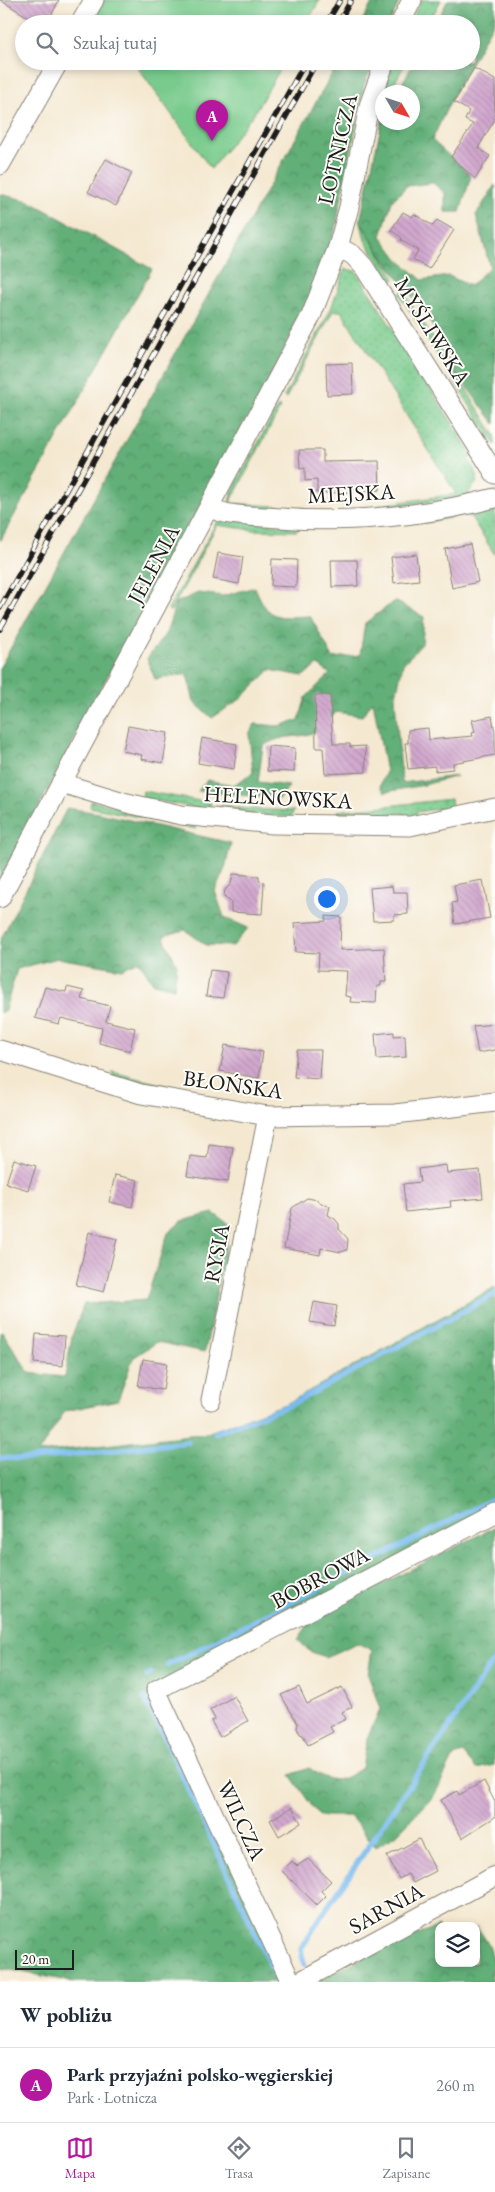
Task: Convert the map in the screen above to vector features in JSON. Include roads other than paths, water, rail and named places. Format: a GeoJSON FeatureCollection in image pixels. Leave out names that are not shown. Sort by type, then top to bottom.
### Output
{"type":"FeatureCollection","features":[{"type":"Feature","properties":{"kind":"street"},"geometry":{"type":"LineString","coordinates":[[85,15],[94,0]]}},
{"type":"Feature","properties":{"kind":"street"},"geometry":{"type":"LineString","coordinates":[[404,15],[412,0]]}},
{"type":"Feature","properties":{"kind":"street"},"geometry":{"type":"LineString","coordinates":[[0,165],[54,70]]}},
{"type":"Feature","properties":{"kind":"street","name":"LOTNICZA"},"geometry":{"type":"LineString","coordinates":[[338,248],[349,207],[369,106],[382,70]]}},
{"type":"Feature","properties":{"kind":"street","name":"MYŚLIWSKA"},"geometry":{"type":"LineString","coordinates":[[338,248],[353,256],[364,266],[495,474]]}},
{"type":"Feature","properties":{"kind":"street","name":"JELENIA"},"geometry":{"type":"LineString","coordinates":[[0,898],[311,316],[338,248]]}},
{"type":"Feature","properties":{"kind":"street","name":"MIEJSKA"},"geometry":{"type":"LineString","coordinates":[[210,508],[228,514],[294,520],[342,521],[436,509],[495,498]]}},
{"type":"Feature","properties":{"kind":"street","name":"HELENOWSKA"},"geometry":{"type":"LineString","coordinates":[[61,783],[127,803],[181,815],[274,824],[410,826],[495,808]]}},
{"type":"Feature","properties":{"kind":"street","name":"BŁOŃSKA"},"geometry":{"type":"LineString","coordinates":[[0,1050],[142,1094],[268,1116],[395,1114],[495,1102]]}},
{"type":"Feature","properties":{"kind":"street","name":"RYSIA"},"geometry":{"type":"LineString","coordinates":[[211,1400],[268,1116]]}},
{"type":"Feature","properties":{"kind":"street","name":"BOBROWA"},"geometry":{"type":"LineString","coordinates":[[168,1683],[495,1513]]}},
{"type":"Feature","properties":{"kind":"street","name":"WILCZA"},"geometry":{"type":"LineString","coordinates":[[168,1683],[156,1690],[291,1982]]}},
{"type":"Feature","properties":{"kind":"street","name":"SARNIA"},"geometry":{"type":"LineString","coordinates":[[299,1982],[495,1876]]}},
{"type":"Feature","properties":{"kind":"waterway"},"geometry":{"type":"LineString","coordinates":[[215,1433],[290,1405],[495,1294]]}},
{"type":"Feature","properties":{"kind":"waterway"},"geometry":{"type":"LineString","coordinates":[[0,1458],[33,1459],[188,1442]]}},
{"type":"Feature","properties":{"kind":"waterway"},"geometry":{"type":"LineString","coordinates":[[168,1665],[495,1498]]}},
{"type":"Feature","properties":{"kind":"waterway"},"geometry":{"type":"LineString","coordinates":[[304,1964],[301,1949],[320,1918],[495,1659]]}},
{"type":"Feature","properties":{"kind":"waterway"},"geometry":{"type":"LineString","coordinates":[[147,1676],[151,1673]]}},
{"type":"Feature","properties":{"kind":"waterway"},"geometry":{"type":"LineString","coordinates":[[144,1698],[161,1730],[276,1978]]}},
{"type":"Feature","properties":{"kind":"railway"},"geometry":{"type":"LineString","coordinates":[[331,15],[340,0]]}},
{"type":"Feature","properties":{"kind":"railway"},"geometry":{"type":"LineString","coordinates":[[343,15],[351,0]]}},
{"type":"Feature","properties":{"kind":"railway"},"geometry":{"type":"LineString","coordinates":[[0,608],[301,70]]}},
{"type":"Feature","properties":{"kind":"railway"},"geometry":{"type":"LineString","coordinates":[[0,629],[312,70]]}},
{"type":"Feature","properties":{"kind":"place","name":"Park przyjaźni polsko-węgierskiej"},"geometry":{"type":"Point","coordinates":[212,141]}}]}
